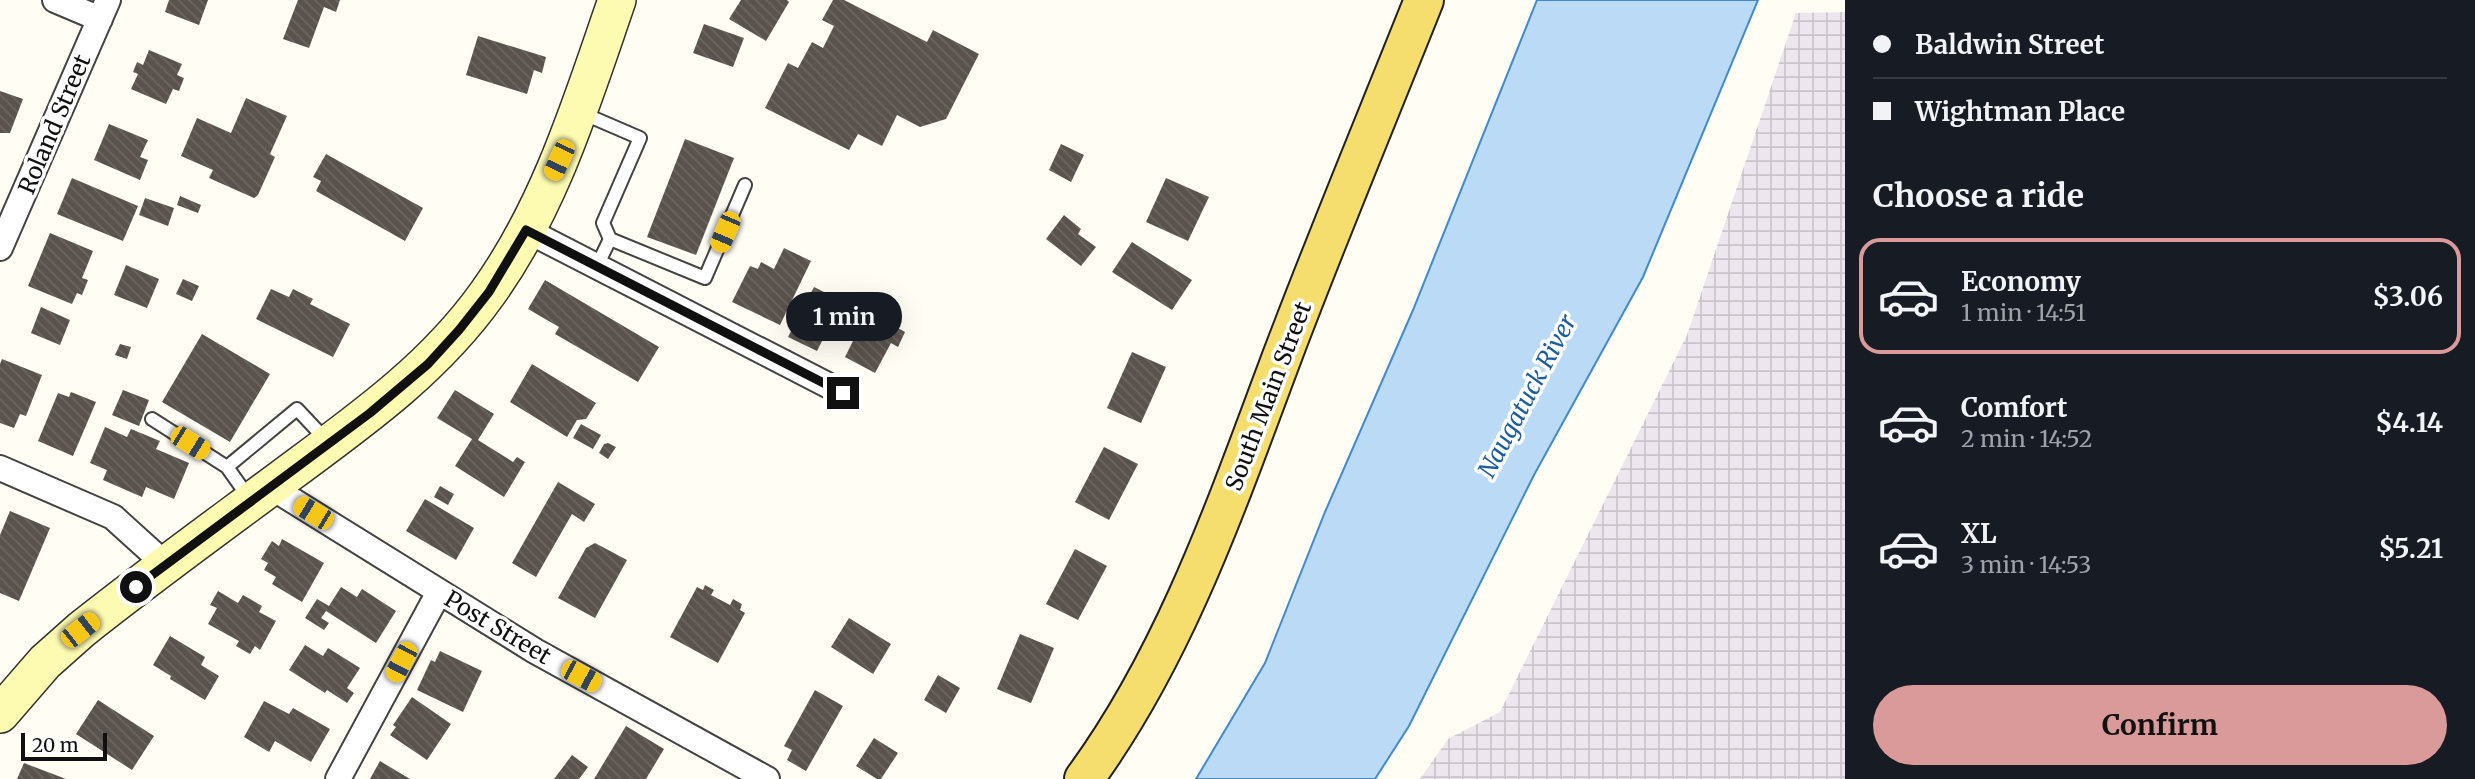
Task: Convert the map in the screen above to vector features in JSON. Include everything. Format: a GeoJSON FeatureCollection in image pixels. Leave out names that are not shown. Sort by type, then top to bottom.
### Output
{"type":"FeatureCollection","features":[{"type":"Feature","properties":{"kind":"main road"},"geometry":{"type":"LineString","coordinates":[[0,714],[61,647],[402,387],[445,346],[489,292],[526,230],[559,160],[617,0]]}},
{"type":"Feature","properties":{"kind":"main road","name":"South Main Street"},"geometry":{"type":"LineString","coordinates":[[1084,779],[1158,656],[1208,550],[1307,292],[1424,0]]}},
{"type":"Feature","properties":{"kind":"street"},"geometry":{"type":"LineString","coordinates":[[54,0],[104,10]]}},
{"type":"Feature","properties":{"kind":"street","name":"Roland Street"},"geometry":{"type":"LineString","coordinates":[[0,248],[104,10]]}},
{"type":"Feature","properties":{"kind":"street"},"geometry":{"type":"LineString","coordinates":[[526,230],[843,393]]}},
{"type":"Feature","properties":{"kind":"street"},"geometry":{"type":"LineString","coordinates":[[0,468],[113,517],[166,565]]}},
{"type":"Feature","properties":{"kind":"street","name":"Post Street"},"geometry":{"type":"LineString","coordinates":[[261,494],[439,592],[543,656],[767,779]]}},
{"type":"Feature","properties":{"kind":"street"},"geometry":{"type":"LineString","coordinates":[[338,779],[439,592]]}},
{"type":"Feature","properties":{"kind":"lane"},"geometry":{"type":"LineString","coordinates":[[578,111],[640,138],[603,223],[610,239],[705,278],[745,185]]}},
{"type":"Feature","properties":{"kind":"lane"},"geometry":{"type":"LineString","coordinates":[[597,266],[610,239]]}},
{"type":"Feature","properties":{"kind":"lane"},"geometry":{"type":"LineString","coordinates":[[227,467],[297,409],[330,443]]}},
{"type":"Feature","properties":{"kind":"lane"},"geometry":{"type":"LineString","coordinates":[[152,419],[227,467],[261,494]]}},
{"type":"Feature","properties":{"kind":"shaded area"},"geometry":{"type":"Polygon","coordinates":[[[1845,12],[1845,779],[1420,779],[1448,739],[1500,712],[1687,335],[1796,13],[1845,12]]]}},
{"type":"Feature","properties":{"kind":"water","name":"Naugatuck River"},"geometry":{"type":"Polygon","coordinates":[[[1537,0],[1758,0],[1643,277],[1534,475],[1409,726],[1375,779],[1196,779],[1265,663],[1325,512],[1413,310],[1537,0]]]}},
{"type":"Feature","properties":{"kind":"building"},"geometry":{"type":"Polygon","coordinates":[[[169,0],[208,0],[199,25],[165,12],[169,0]]]}},
{"type":"Feature","properties":{"kind":"building"},"geometry":{"type":"Polygon","coordinates":[[[298,0],[340,0],[336,12],[324,7],[309,48],[283,39],[298,0]]]}},
{"type":"Feature","properties":{"kind":"building"},"geometry":{"type":"Polygon","coordinates":[[[741,0],[789,2],[766,41],[729,19],[741,0]]]}},
{"type":"Feature","properties":{"kind":"building"},"geometry":{"type":"Polygon","coordinates":[[[833,0],[844,0],[927,42],[933,30],[979,54],[946,119],[920,127],[897,115],[882,146],[858,134],[849,150],[765,108],[788,63],[798,68],[812,42],[823,48],[834,26],[822,20],[833,0]]]}},
{"type":"Feature","properties":{"kind":"building"},"geometry":{"type":"Polygon","coordinates":[[[704,24],[744,38],[733,67],[693,53],[704,24]]]}},
{"type":"Feature","properties":{"kind":"building"},"geometry":{"type":"Polygon","coordinates":[[[478,36],[546,57],[542,73],[534,70],[527,94],[466,75],[478,36]]]}},
{"type":"Feature","properties":{"kind":"building"},"geometry":{"type":"Polygon","coordinates":[[[149,50],[182,64],[177,75],[184,78],[179,91],[173,89],[166,104],[131,89],[138,74],[133,72],[137,62],[143,65],[149,50]]]}},
{"type":"Feature","properties":{"kind":"building"},"geometry":{"type":"Polygon","coordinates":[[[0,91],[23,99],[10,133],[0,133],[0,91]]]}},
{"type":"Feature","properties":{"kind":"building"},"geometry":{"type":"Polygon","coordinates":[[[246,98],[287,116],[270,154],[275,157],[258,195],[254,198],[209,178],[213,170],[181,156],[197,118],[231,133],[246,98]]]}},
{"type":"Feature","properties":{"kind":"building"},"geometry":{"type":"Polygon","coordinates":[[[109,124],[148,140],[140,157],[148,160],[140,180],[94,160],[109,124]]]}},
{"type":"Feature","properties":{"kind":"building"},"geometry":{"type":"Polygon","coordinates":[[[685,139],[734,158],[696,255],[647,237],[685,139]]]}},
{"type":"Feature","properties":{"kind":"building"},"geometry":{"type":"Polygon","coordinates":[[[1061,144],[1084,155],[1071,182],[1049,170],[1061,144]]]}},
{"type":"Feature","properties":{"kind":"building"},"geometry":{"type":"Polygon","coordinates":[[[326,154],[423,208],[405,241],[316,191],[321,181],[313,177],[326,154]]]}},
{"type":"Feature","properties":{"kind":"building"},"geometry":{"type":"Polygon","coordinates":[[[72,178],[138,206],[123,241],[57,214],[72,178]]]}},
{"type":"Feature","properties":{"kind":"building"},"geometry":{"type":"Polygon","coordinates":[[[1166,178],[1209,197],[1188,241],[1146,222],[1166,178]]]}},
{"type":"Feature","properties":{"kind":"building"},"geometry":{"type":"Polygon","coordinates":[[[180,196],[201,205],[198,213],[177,205],[180,196]]]}},
{"type":"Feature","properties":{"kind":"building"},"geometry":{"type":"Polygon","coordinates":[[[145,198],[174,208],[168,226],[139,215],[145,198]]]}},
{"type":"Feature","properties":{"kind":"building"},"geometry":{"type":"Polygon","coordinates":[[[1064,215],[1081,229],[1078,234],[1096,247],[1081,266],[1046,239],[1064,215]]]}},
{"type":"Feature","properties":{"kind":"building"},"geometry":{"type":"Polygon","coordinates":[[[50,233],[93,251],[82,278],[88,280],[82,295],[77,293],[72,304],[28,286],[50,233]]]}},
{"type":"Feature","properties":{"kind":"building"},"geometry":{"type":"Polygon","coordinates":[[[1132,242],[1192,280],[1172,310],[1112,272],[1132,242]]]}},
{"type":"Feature","properties":{"kind":"building"},"geometry":{"type":"Polygon","coordinates":[[[784,248],[811,261],[780,325],[732,302],[750,266],[758,269],[761,262],[774,269],[784,248]]]}},
{"type":"Feature","properties":{"kind":"building"},"geometry":{"type":"Polygon","coordinates":[[[126,265],[159,279],[147,308],[114,295],[126,265]]]}},
{"type":"Feature","properties":{"kind":"building"},"geometry":{"type":"Polygon","coordinates":[[[183,279],[199,286],[192,301],[176,294],[183,279]]]}},
{"type":"Feature","properties":{"kind":"building"},"geometry":{"type":"Polygon","coordinates":[[[545,280],[659,347],[638,382],[555,334],[559,327],[528,309],[545,280]]]}},
{"type":"Feature","properties":{"kind":"building"},"geometry":{"type":"Polygon","coordinates":[[[814,287],[842,301],[817,351],[788,337],[814,287]]]}},
{"type":"Feature","properties":{"kind":"building"},"geometry":{"type":"Polygon","coordinates":[[[271,289],[289,297],[293,289],[313,299],[310,304],[350,324],[333,357],[256,319],[271,289]]]}},
{"type":"Feature","properties":{"kind":"building"},"geometry":{"type":"Polygon","coordinates":[[[871,305],[900,319],[896,327],[905,332],[898,347],[891,343],[875,373],[845,357],[871,305]]]}},
{"type":"Feature","properties":{"kind":"building"},"geometry":{"type":"Polygon","coordinates":[[[41,307],[70,320],[60,345],[31,333],[41,307]]]}},
{"type":"Feature","properties":{"kind":"building"},"geometry":{"type":"Polygon","coordinates":[[[202,334],[270,374],[230,442],[162,402],[202,334]]]}},
{"type":"Feature","properties":{"kind":"building"},"geometry":{"type":"Polygon","coordinates":[[[120,344],[131,347],[127,359],[115,355],[120,344]]]}},
{"type":"Feature","properties":{"kind":"building"},"geometry":{"type":"Polygon","coordinates":[[[1132,352],[1166,367],[1141,423],[1107,408],[1132,352]]]}},
{"type":"Feature","properties":{"kind":"building"},"geometry":{"type":"Polygon","coordinates":[[[2,359],[42,375],[26,416],[20,414],[14,428],[0,423],[2,359]]]}},
{"type":"Feature","properties":{"kind":"building"},"geometry":{"type":"Polygon","coordinates":[[[532,364],[596,403],[586,419],[577,420],[567,437],[510,402],[532,364]]]}},
{"type":"Feature","properties":{"kind":"building"},"geometry":{"type":"Polygon","coordinates":[[[123,390],[149,400],[139,426],[112,415],[123,390]]]}},
{"type":"Feature","properties":{"kind":"building"},"geometry":{"type":"Polygon","coordinates":[[[455,390],[494,414],[478,440],[513,462],[517,457],[525,462],[504,497],[455,466],[472,439],[437,418],[455,390]]]}},
{"type":"Feature","properties":{"kind":"building"},"geometry":{"type":"Polygon","coordinates":[[[71,392],[96,402],[73,456],[38,441],[58,393],[69,397],[71,392]]]}},
{"type":"Feature","properties":{"kind":"building"},"geometry":{"type":"Polygon","coordinates":[[[581,424],[601,435],[593,449],[573,438],[581,424]]]}},
{"type":"Feature","properties":{"kind":"building"},"geometry":{"type":"Polygon","coordinates":[[[105,427],[127,437],[131,429],[160,441],[156,449],[189,463],[174,499],[146,487],[142,497],[103,480],[107,470],[90,463],[105,427]]]}},
{"type":"Feature","properties":{"kind":"building"},"geometry":{"type":"Polygon","coordinates":[[[604,444],[616,447],[608,459],[599,453],[604,444]]]}},
{"type":"Feature","properties":{"kind":"building"},"geometry":{"type":"Polygon","coordinates":[[[1104,447],[1138,464],[1109,520],[1075,502],[1104,447]]]}},
{"type":"Feature","properties":{"kind":"building"},"geometry":{"type":"Polygon","coordinates":[[[558,482],[595,504],[584,522],[572,514],[536,577],[512,563],[558,482]]]}},
{"type":"Feature","properties":{"kind":"building"},"geometry":{"type":"Polygon","coordinates":[[[440,486],[454,494],[448,505],[434,497],[440,486]]]}},
{"type":"Feature","properties":{"kind":"building"},"geometry":{"type":"Polygon","coordinates":[[[425,499],[474,528],[456,560],[406,531],[425,499]]]}},
{"type":"Feature","properties":{"kind":"building"},"geometry":{"type":"Polygon","coordinates":[[[10,511],[50,528],[19,601],[0,593],[0,535],[10,511]]]}},
{"type":"Feature","properties":{"kind":"building"},"geometry":{"type":"Polygon","coordinates":[[[282,539],[324,563],[302,602],[272,584],[276,577],[264,570],[268,563],[261,559],[272,541],[279,546],[282,539]]]}},
{"type":"Feature","properties":{"kind":"building"},"geometry":{"type":"Polygon","coordinates":[[[595,543],[627,560],[595,618],[558,598],[586,548],[595,543]]]}},
{"type":"Feature","properties":{"kind":"building"},"geometry":{"type":"Polygon","coordinates":[[[1075,549],[1107,566],[1078,620],[1046,604],[1075,549]]]}},
{"type":"Feature","properties":{"kind":"building"},"geometry":{"type":"Polygon","coordinates":[[[705,585],[714,590],[711,595],[730,605],[733,599],[742,604],[740,610],[745,613],[718,663],[670,637],[697,587],[703,590],[705,585]]]}},
{"type":"Feature","properties":{"kind":"building"},"geometry":{"type":"Polygon","coordinates":[[[341,587],[357,597],[362,589],[396,611],[376,643],[326,611],[321,618],[329,623],[324,630],[305,618],[317,599],[329,606],[341,587]]]}},
{"type":"Feature","properties":{"kind":"building"},"geometry":{"type":"Polygon","coordinates":[[[218,591],[238,603],[243,595],[262,606],[259,612],[276,621],[260,650],[255,646],[250,654],[236,646],[239,641],[208,624],[217,608],[210,605],[218,591]]]}},
{"type":"Feature","properties":{"kind":"building"},"geometry":{"type":"Polygon","coordinates":[[[849,618],[891,644],[873,674],[831,647],[849,618]]]}},
{"type":"Feature","properties":{"kind":"building"},"geometry":{"type":"Polygon","coordinates":[[[1020,634],[1054,648],[1031,703],[997,689],[1020,634]]]}},
{"type":"Feature","properties":{"kind":"building"},"geometry":{"type":"Polygon","coordinates":[[[170,636],[205,657],[201,665],[219,676],[205,700],[170,679],[171,676],[153,665],[170,636]]]}},
{"type":"Feature","properties":{"kind":"building"},"geometry":{"type":"Polygon","coordinates":[[[305,645],[323,656],[328,648],[360,668],[347,688],[354,693],[347,703],[327,690],[325,693],[289,670],[305,645]]]}},
{"type":"Feature","properties":{"kind":"building"},"geometry":{"type":"Polygon","coordinates":[[[440,651],[482,671],[463,712],[417,690],[431,660],[435,662],[440,651]]]}},
{"type":"Feature","properties":{"kind":"building"},"geometry":{"type":"Polygon","coordinates":[[[938,675],[960,688],[946,713],[924,700],[938,675]]]}},
{"type":"Feature","properties":{"kind":"building"},"geometry":{"type":"Polygon","coordinates":[[[815,690],[843,706],[806,771],[787,760],[792,750],[784,746],[815,690]]]}},
{"type":"Feature","properties":{"kind":"building"},"geometry":{"type":"Polygon","coordinates":[[[412,697],[451,724],[427,760],[390,735],[396,727],[393,725],[412,697]]]}},
{"type":"Feature","properties":{"kind":"building"},"geometry":{"type":"Polygon","coordinates":[[[98,700],[154,736],[132,770],[76,734],[98,700]]]}},
{"type":"Feature","properties":{"kind":"building"},"geometry":{"type":"Polygon","coordinates":[[[264,701],[289,714],[293,708],[330,729],[311,762],[275,741],[269,752],[244,737],[264,701]]]}},
{"type":"Feature","properties":{"kind":"building"},"geometry":{"type":"Polygon","coordinates":[[[626,726],[664,749],[646,779],[594,779],[626,726]]]}},
{"type":"Feature","properties":{"kind":"building"},"geometry":{"type":"Polygon","coordinates":[[[874,738],[898,753],[881,779],[856,766],[874,738]]]}},
{"type":"Feature","properties":{"kind":"building"},"geometry":{"type":"Polygon","coordinates":[[[572,755],[588,767],[579,779],[554,779],[572,755]]]}},
{"type":"Feature","properties":{"kind":"building"},"geometry":{"type":"Polygon","coordinates":[[[380,761],[410,779],[370,779],[380,761]]]}},
{"type":"Feature","properties":{"kind":"building"},"geometry":{"type":"Polygon","coordinates":[[[24,763],[66,779],[17,779],[24,763]]]}},
{"type":"Feature","properties":{"kind":"route"},"geometry":{"type":"LineString","coordinates":[[136,587],[370,413],[428,364],[489,292],[526,230],[843,393]]}}]}
